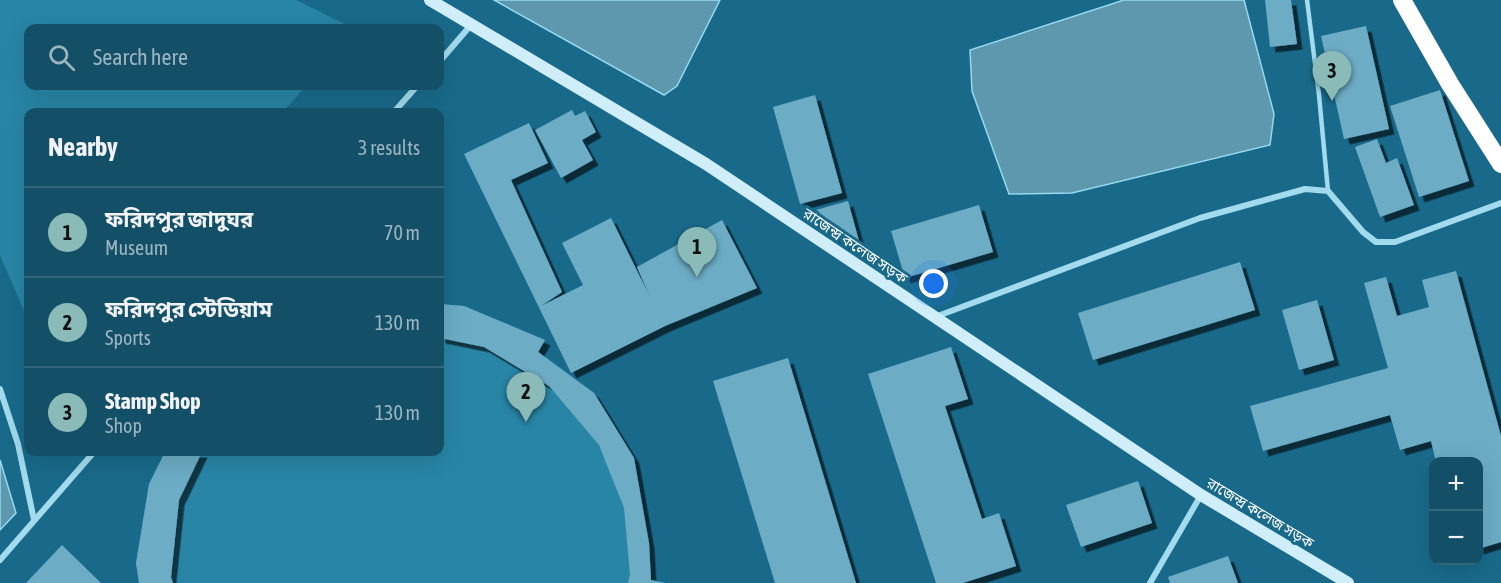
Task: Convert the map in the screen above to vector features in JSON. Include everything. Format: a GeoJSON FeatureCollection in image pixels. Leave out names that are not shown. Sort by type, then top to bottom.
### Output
{"type":"FeatureCollection","features":[{"type":"Feature","properties":{"kind":"highway"},"geometry":{"type":"LineString","coordinates":[[1402,0],[1450,84],[1501,164]]}},
{"type":"Feature","properties":{"kind":"street","name":"রাজেন্দ্র কলেজ সড়ক"},"geometry":{"type":"LineString","coordinates":[[430,0],[706,164],[1202,495],[1348,583]]}},
{"type":"Feature","properties":{"kind":"street"},"geometry":{"type":"LineString","coordinates":[[444,56],[471,25]]}},
{"type":"Feature","properties":{"kind":"street"},"geometry":{"type":"LineString","coordinates":[[398,108],[413,90]]}},
{"type":"Feature","properties":{"kind":"street"},"geometry":{"type":"LineString","coordinates":[[934,317],[1200,219],[1305,189],[1328,191],[1363,232],[1376,243],[1395,242],[1501,203]]}},
{"type":"Feature","properties":{"kind":"street"},"geometry":{"type":"LineString","coordinates":[[0,388],[18,444],[34,520]]}},
{"type":"Feature","properties":{"kind":"street"},"geometry":{"type":"LineString","coordinates":[[0,560],[90,456]]}},
{"type":"Feature","properties":{"kind":"street"},"geometry":{"type":"LineString","coordinates":[[1150,583],[1202,495]]}},
{"type":"Feature","properties":{"kind":"lane"},"geometry":{"type":"LineString","coordinates":[[1307,0],[1328,191]]}},
{"type":"Feature","properties":{"kind":"shaded area"},"geometry":{"type":"Polygon","coordinates":[[[0,0],[296,0],[345,24],[24,24],[24,90],[302,90],[287,108],[24,108],[24,311],[0,255],[0,0]]]}},
{"type":"Feature","properties":{"kind":"shaded area"},"geometry":{"type":"Polygon","coordinates":[[[494,0],[720,0],[677,86],[664,95],[494,0]]]}},
{"type":"Feature","properties":{"kind":"shaded area"},"geometry":{"type":"Polygon","coordinates":[[[1124,0],[1244,0],[1274,114],[1270,145],[1072,193],[1009,194],[972,91],[970,50],[1124,0]]]}},
{"type":"Feature","properties":{"kind":"shaded area"},"geometry":{"type":"Polygon","coordinates":[[[444,304],[464,306],[545,340],[539,352],[594,393],[634,458],[651,579],[666,583],[139,583],[136,563],[149,484],[163,456],[444,456],[444,304]]]}},
{"type":"Feature","properties":{"kind":"shaded area"},"geometry":{"type":"Polygon","coordinates":[[[0,460],[16,513],[0,530],[0,460]]]}},
{"type":"Feature","properties":{"kind":"building"},"geometry":{"type":"Polygon","coordinates":[[[1265,0],[1291,0],[1297,44],[1270,47],[1265,0]]]}},
{"type":"Feature","properties":{"kind":"building"},"geometry":{"type":"Polygon","coordinates":[[[1366,26],[1389,129],[1344,139],[1321,36],[1366,26]]]}},
{"type":"Feature","properties":{"kind":"building"},"geometry":{"type":"Polygon","coordinates":[[[1440,90],[1469,181],[1419,197],[1390,106],[1440,90]]]}},
{"type":"Feature","properties":{"kind":"building"},"geometry":{"type":"Polygon","coordinates":[[[815,95],[842,193],[800,204],[773,107],[815,95]]]}},
{"type":"Feature","properties":{"kind":"building"},"geometry":{"type":"Polygon","coordinates":[[[572,110],[575,116],[585,111],[596,132],[582,140],[593,160],[561,178],[535,130],[572,110]]]}},
{"type":"Feature","properties":{"kind":"building"},"geometry":{"type":"Polygon","coordinates":[[[529,123],[548,163],[511,180],[562,292],[541,306],[583,285],[562,243],[611,218],[649,295],[637,267],[722,220],[757,288],[665,326],[571,373],[464,154],[529,123]]]}},
{"type":"Feature","properties":{"kind":"building"},"geometry":{"type":"Polygon","coordinates":[[[1377,139],[1386,163],[1397,158],[1414,205],[1380,217],[1355,147],[1377,139]]]}},
{"type":"Feature","properties":{"kind":"building"},"geometry":{"type":"Polygon","coordinates":[[[848,201],[859,241],[845,245],[805,213],[848,201]]]}},
{"type":"Feature","properties":{"kind":"building"},"geometry":{"type":"Polygon","coordinates":[[[979,205],[993,252],[905,278],[891,231],[979,205]]]}},
{"type":"Feature","properties":{"kind":"building"},"geometry":{"type":"Polygon","coordinates":[[[1240,262],[1255,310],[1093,360],[1078,313],[1240,262]]]}},
{"type":"Feature","properties":{"kind":"building"},"geometry":{"type":"Polygon","coordinates":[[[1456,271],[1501,436],[1501,542],[1483,547],[1483,457],[1435,457],[1431,441],[1400,450],[1390,415],[1263,451],[1250,406],[1388,368],[1364,283],[1386,277],[1397,316],[1429,307],[1422,280],[1456,271]]]}},
{"type":"Feature","properties":{"kind":"building"},"geometry":{"type":"Polygon","coordinates":[[[1317,300],[1334,360],[1299,370],[1282,310],[1317,300]]]}},
{"type":"Feature","properties":{"kind":"building"},"geometry":{"type":"Polygon","coordinates":[[[444,304],[464,306],[545,340],[538,352],[594,393],[634,458],[649,543],[651,580],[664,583],[628,583],[630,575],[624,508],[599,445],[549,386],[484,347],[444,339],[444,304]]]}},
{"type":"Feature","properties":{"kind":"building"},"geometry":{"type":"Polygon","coordinates":[[[951,347],[968,399],[945,406],[982,519],[999,513],[1016,566],[963,583],[936,583],[868,374],[951,347]]]}},
{"type":"Feature","properties":{"kind":"building"},"geometry":{"type":"Polygon","coordinates":[[[788,358],[856,583],[775,583],[713,381],[788,358]]]}},
{"type":"Feature","properties":{"kind":"building"},"geometry":{"type":"Polygon","coordinates":[[[163,456],[200,456],[179,500],[171,577],[173,583],[139,583],[136,563],[149,484],[163,456]]]}},
{"type":"Feature","properties":{"kind":"building"},"geometry":{"type":"Polygon","coordinates":[[[1138,481],[1152,523],[1081,547],[1066,505],[1138,481]]]}},
{"type":"Feature","properties":{"kind":"building"},"geometry":{"type":"Polygon","coordinates":[[[62,545],[101,583],[26,583],[62,545]]]}},
{"type":"Feature","properties":{"kind":"building"},"geometry":{"type":"Polygon","coordinates":[[[1228,556],[1238,583],[1170,583],[1168,577],[1228,556]]]}},
{"type":"Feature","properties":{"kind":"place","name":"Stamp Shop"},"geometry":{"type":"Point","coordinates":[1332,101]}},
{"type":"Feature","properties":{"kind":"place","name":"ফরিদপুর জাদুঘর"},"geometry":{"type":"Point","coordinates":[697,277]}},
{"type":"Feature","properties":{"kind":"place","name":"ফরিদপুর স্টেডিয়াম"},"geometry":{"type":"Point","coordinates":[526,422]}}]}
